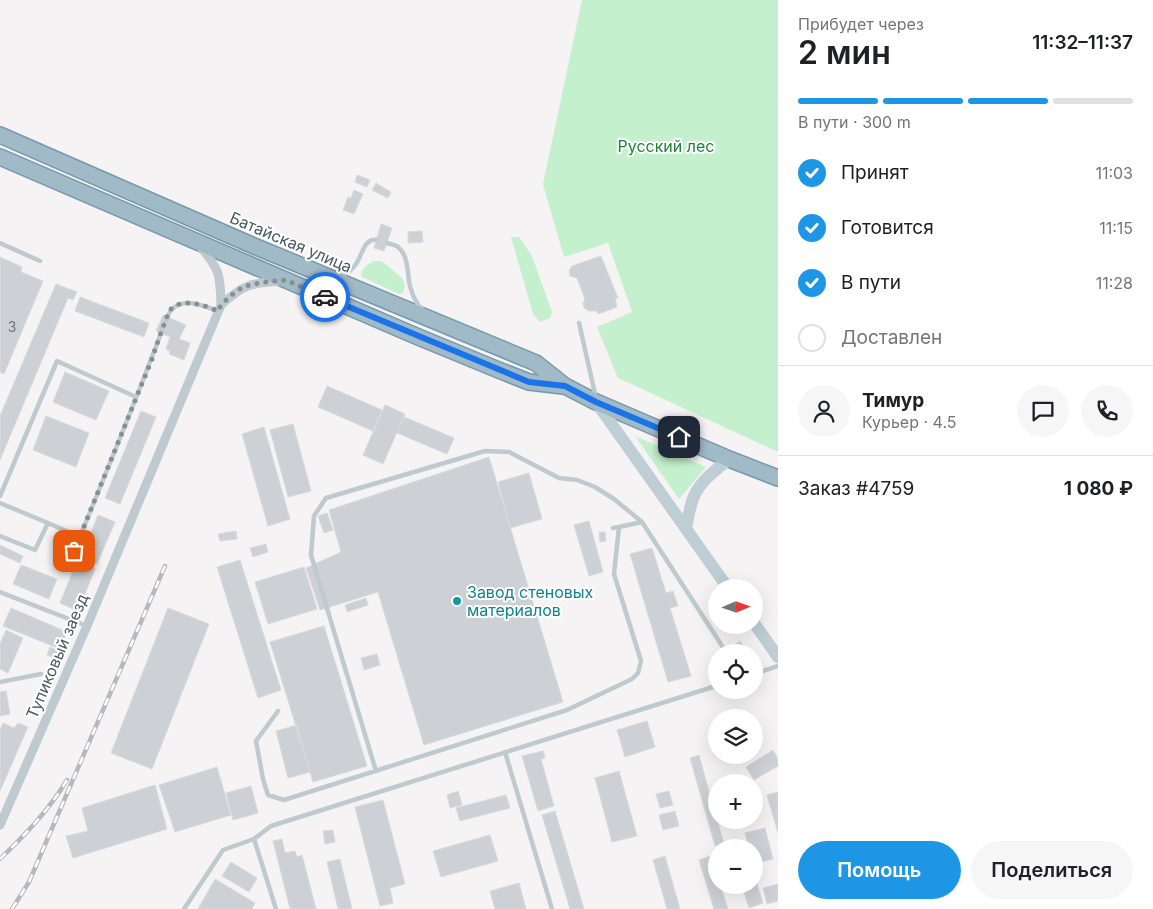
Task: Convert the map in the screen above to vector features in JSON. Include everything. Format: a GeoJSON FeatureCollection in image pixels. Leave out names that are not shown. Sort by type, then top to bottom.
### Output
{"type":"FeatureCollection","features":[{"type":"Feature","properties":{"kind":"highway","name":"Батайская улица"},"geometry":{"type":"LineString","coordinates":[[0,135],[236,238],[536,363],[565,386],[596,402],[778,478]]}},
{"type":"Feature","properties":{"kind":"highway","name":"Батайская улица"},"geometry":{"type":"LineString","coordinates":[[0,157],[529,382],[565,386]]}},
{"type":"Feature","properties":{"kind":"main road"},"geometry":{"type":"LineString","coordinates":[[596,402],[722,579]]}},
{"type":"Feature","properties":{"kind":"main road"},"geometry":{"type":"LineString","coordinates":[[686,529],[696,492],[708,477],[729,459]]}},
{"type":"Feature","properties":{"kind":"main road"},"geometry":{"type":"LineString","coordinates":[[761,634],[778,657]]}},
{"type":"Feature","properties":{"kind":"street"},"geometry":{"type":"LineString","coordinates":[[197,242],[212,260],[217,270],[220,279],[220,308]]}},
{"type":"Feature","properties":{"kind":"street"},"geometry":{"type":"LineString","coordinates":[[220,308],[234,293],[243,287],[286,280]]}},
{"type":"Feature","properties":{"kind":"street","name":"Тупиковый заезд"},"geometry":{"type":"LineString","coordinates":[[0,825],[87,626],[220,308]]}},
{"type":"Feature","properties":{"kind":"lane"},"geometry":{"type":"LineString","coordinates":[[332,278],[347,273],[355,266],[366,244],[370,240],[376,240]]}},
{"type":"Feature","properties":{"kind":"lane"},"geometry":{"type":"LineString","coordinates":[[0,243],[40,261]]}},
{"type":"Feature","properties":{"kind":"lane"},"geometry":{"type":"LineString","coordinates":[[387,243],[398,246],[406,262],[410,287],[420,308],[438,323]]}},
{"type":"Feature","properties":{"kind":"lane"},"geometry":{"type":"LineString","coordinates":[[68,566],[170,310],[179,305],[189,303],[220,308]]}},
{"type":"Feature","properties":{"kind":"lane"},"geometry":{"type":"LineString","coordinates":[[579,323],[596,402]]}},
{"type":"Feature","properties":{"kind":"lane"},"geometry":{"type":"LineString","coordinates":[[0,496],[57,361],[136,397]]}},
{"type":"Feature","properties":{"kind":"lane"},"geometry":{"type":"LineString","coordinates":[[376,771],[311,555],[314,516],[326,498],[485,451],[509,452],[559,478],[577,480],[595,487],[614,498],[642,522],[721,644]]}},
{"type":"Feature","properties":{"kind":"lane"},"geometry":{"type":"LineString","coordinates":[[0,504],[80,537]]}},
{"type":"Feature","properties":{"kind":"lane"},"geometry":{"type":"LineString","coordinates":[[613,528],[642,522]]}},
{"type":"Feature","properties":{"kind":"lane"},"geometry":{"type":"LineString","coordinates":[[0,536],[35,550],[48,523]]}},
{"type":"Feature","properties":{"kind":"lane"},"geometry":{"type":"LineString","coordinates":[[278,711],[256,741],[263,779],[268,794],[284,800],[567,710],[632,679],[638,673],[641,661],[614,574],[619,527]]}},
{"type":"Feature","properties":{"kind":"lane"},"geometry":{"type":"LineString","coordinates":[[0,592],[87,626]]}},
{"type":"Feature","properties":{"kind":"lane"},"geometry":{"type":"LineString","coordinates":[[763,671],[778,666]]}},
{"type":"Feature","properties":{"kind":"lane"},"geometry":{"type":"LineString","coordinates":[[0,682],[41,674]]}},
{"type":"Feature","properties":{"kind":"lane"},"geometry":{"type":"LineString","coordinates":[[184,909],[223,850],[254,839],[271,826],[708,689]]}},
{"type":"Feature","properties":{"kind":"lane"},"geometry":{"type":"LineString","coordinates":[[505,752],[552,909]]}},
{"type":"Feature","properties":{"kind":"lane"},"geometry":{"type":"LineString","coordinates":[[254,839],[276,909]]}},
{"type":"Feature","properties":{"kind":"green space","name":"Русский лес"},"geometry":{"type":"Polygon","coordinates":[[[582,0],[778,0],[778,452],[618,378],[597,327],[632,312],[608,243],[564,257],[543,184],[582,0]]]}},
{"type":"Feature","properties":{"kind":"green space"},"geometry":{"type":"Polygon","coordinates":[[[511,237],[519,237],[532,256],[552,312],[550,318],[540,322],[533,314],[511,237]]]}},
{"type":"Feature","properties":{"kind":"green space"},"geometry":{"type":"Polygon","coordinates":[[[374,261],[383,262],[402,278],[405,286],[403,293],[399,294],[362,277],[363,269],[374,261]]]}},
{"type":"Feature","properties":{"kind":"green space"},"geometry":{"type":"Polygon","coordinates":[[[635,436],[706,467],[679,499],[635,436]]]}},
{"type":"Feature","properties":{"kind":"building"},"geometry":{"type":"Polygon","coordinates":[[[357,175],[370,180],[367,187],[355,182],[357,175]]]}},
{"type":"Feature","properties":{"kind":"building"},"geometry":{"type":"Polygon","coordinates":[[[376,183],[391,192],[388,198],[372,190],[376,183]]]}},
{"type":"Feature","properties":{"kind":"building"},"geometry":{"type":"Polygon","coordinates":[[[354,190],[363,194],[354,214],[343,210],[348,197],[351,198],[354,190]]]}},
{"type":"Feature","properties":{"kind":"building"},"geometry":{"type":"Polygon","coordinates":[[[381,224],[392,228],[384,251],[374,248],[381,224]]]}},
{"type":"Feature","properties":{"kind":"building"},"geometry":{"type":"Polygon","coordinates":[[[422,231],[423,242],[408,243],[408,232],[422,231]]]}},
{"type":"Feature","properties":{"kind":"building"},"geometry":{"type":"Polygon","coordinates":[[[601,256],[618,298],[615,299],[617,307],[598,314],[597,311],[589,311],[584,308],[583,303],[585,299],[577,278],[570,276],[569,271],[572,266],[601,256]]]}},
{"type":"Feature","properties":{"kind":"building"},"geometry":{"type":"Polygon","coordinates":[[[0,257],[22,267],[21,272],[43,281],[4,374],[0,372],[0,257]]]}},
{"type":"Feature","properties":{"kind":"building"},"geometry":{"type":"Polygon","coordinates":[[[56,284],[77,292],[73,300],[68,298],[0,460],[0,416],[56,284]]]}},
{"type":"Feature","properties":{"kind":"building"},"geometry":{"type":"Polygon","coordinates":[[[80,297],[149,323],[144,337],[75,311],[80,297]]]}},
{"type":"Feature","properties":{"kind":"building"},"geometry":{"type":"Polygon","coordinates":[[[163,315],[186,325],[179,339],[190,343],[184,360],[169,354],[170,351],[166,349],[170,337],[156,331],[163,315]]]}},
{"type":"Feature","properties":{"kind":"building"},"geometry":{"type":"Polygon","coordinates":[[[65,372],[109,391],[96,420],[53,402],[65,372]]]}},
{"type":"Feature","properties":{"kind":"building"},"geometry":{"type":"Polygon","coordinates":[[[327,386],[382,410],[373,431],[318,407],[327,386]]]}},
{"type":"Feature","properties":{"kind":"building"},"geometry":{"type":"Polygon","coordinates":[[[385,405],[405,414],[383,464],[363,455],[385,405]]]}},
{"type":"Feature","properties":{"kind":"building"},"geometry":{"type":"Polygon","coordinates":[[[141,411],[156,417],[120,504],[105,498],[141,411]]]}},
{"type":"Feature","properties":{"kind":"building"},"geometry":{"type":"Polygon","coordinates":[[[46,416],[89,433],[76,467],[33,450],[46,416]]]}},
{"type":"Feature","properties":{"kind":"building"},"geometry":{"type":"Polygon","coordinates":[[[404,417],[454,438],[447,454],[397,433],[404,417]]]}},
{"type":"Feature","properties":{"kind":"building"},"geometry":{"type":"Polygon","coordinates":[[[293,424],[311,491],[288,497],[270,430],[293,424]]]}},
{"type":"Feature","properties":{"kind":"building"},"geometry":{"type":"Polygon","coordinates":[[[264,427],[290,519],[268,526],[242,434],[264,427]]]}},
{"type":"Feature","properties":{"kind":"building","name":"Завод стеновых материалов"},"geometry":{"type":"Polygon","coordinates":[[[489,457],[563,702],[424,745],[378,592],[320,610],[306,568],[341,552],[329,510],[489,457]]]}},
{"type":"Feature","properties":{"kind":"building"},"geometry":{"type":"Polygon","coordinates":[[[529,473],[542,519],[510,528],[498,482],[529,473]]]}},
{"type":"Feature","properties":{"kind":"building"},"geometry":{"type":"Polygon","coordinates":[[[327,513],[333,530],[324,533],[318,516],[327,513]]]}},
{"type":"Feature","properties":{"kind":"building"},"geometry":{"type":"Polygon","coordinates":[[[98,515],[115,522],[97,564],[81,558],[98,515]]]}},
{"type":"Feature","properties":{"kind":"building"},"geometry":{"type":"Polygon","coordinates":[[[589,521],[603,572],[589,576],[574,525],[589,521]]]}},
{"type":"Feature","properties":{"kind":"building"},"geometry":{"type":"Polygon","coordinates":[[[236,531],[237,539],[220,541],[218,534],[236,531]]]}},
{"type":"Feature","properties":{"kind":"building"},"geometry":{"type":"Polygon","coordinates":[[[599,532],[605,532],[606,541],[600,542],[599,532]]]}},
{"type":"Feature","properties":{"kind":"building"},"geometry":{"type":"Polygon","coordinates":[[[266,544],[268,552],[253,557],[250,548],[266,544]]]}},
{"type":"Feature","properties":{"kind":"building"},"geometry":{"type":"Polygon","coordinates":[[[0,545],[23,556],[20,563],[0,554],[0,545]]]}},
{"type":"Feature","properties":{"kind":"building"},"geometry":{"type":"Polygon","coordinates":[[[652,548],[666,593],[673,591],[678,606],[670,608],[691,676],[668,682],[630,554],[652,548]]]}},
{"type":"Feature","properties":{"kind":"building"},"geometry":{"type":"Polygon","coordinates":[[[240,560],[281,690],[258,698],[217,567],[240,560]]]}},
{"type":"Feature","properties":{"kind":"building"},"geometry":{"type":"Polygon","coordinates":[[[77,561],[95,569],[78,611],[60,603],[77,561]]]}},
{"type":"Feature","properties":{"kind":"building"},"geometry":{"type":"Polygon","coordinates":[[[21,565],[57,579],[49,599],[13,584],[21,565]]]}},
{"type":"Feature","properties":{"kind":"building"},"geometry":{"type":"Polygon","coordinates":[[[304,567],[317,609],[268,624],[255,582],[304,567]]]}},
{"type":"Feature","properties":{"kind":"building"},"geometry":{"type":"Polygon","coordinates":[[[366,598],[368,605],[347,612],[345,605],[366,598]]]}},
{"type":"Feature","properties":{"kind":"building"},"geometry":{"type":"Polygon","coordinates":[[[11,608],[67,632],[60,649],[3,626],[11,608]]]}},
{"type":"Feature","properties":{"kind":"building"},"geometry":{"type":"Polygon","coordinates":[[[168,608],[209,624],[152,769],[111,753],[168,608]]]}},
{"type":"Feature","properties":{"kind":"building"},"geometry":{"type":"Polygon","coordinates":[[[324,626],[367,766],[313,782],[270,642],[324,626]]]}},
{"type":"Feature","properties":{"kind":"building"},"geometry":{"type":"Polygon","coordinates":[[[6,630],[23,638],[8,673],[0,669],[0,644],[6,630]]]}},
{"type":"Feature","properties":{"kind":"building"},"geometry":{"type":"Polygon","coordinates":[[[50,647],[59,651],[55,658],[47,655],[50,647]]]}},
{"type":"Feature","properties":{"kind":"building"},"geometry":{"type":"Polygon","coordinates":[[[377,654],[380,665],[364,670],[361,658],[377,654]]]}},
{"type":"Feature","properties":{"kind":"building"},"geometry":{"type":"Polygon","coordinates":[[[6,691],[10,714],[0,716],[0,692],[6,691]]]}},
{"type":"Feature","properties":{"kind":"building"},"geometry":{"type":"Polygon","coordinates":[[[647,721],[655,747],[625,757],[617,730],[647,721]]]}},
{"type":"Feature","properties":{"kind":"building"},"geometry":{"type":"Polygon","coordinates":[[[3,723],[14,728],[18,723],[28,727],[0,791],[0,730],[3,723]]]}},
{"type":"Feature","properties":{"kind":"building"},"geometry":{"type":"Polygon","coordinates":[[[297,725],[310,772],[288,778],[276,731],[297,725]]]}},
{"type":"Feature","properties":{"kind":"building"},"geometry":{"type":"Polygon","coordinates":[[[773,750],[778,759],[778,766],[763,775],[750,774],[746,767],[751,764],[763,764],[763,756],[773,750]]]}},
{"type":"Feature","properties":{"kind":"building"},"geometry":{"type":"Polygon","coordinates":[[[543,751],[545,758],[541,759],[554,806],[538,811],[522,756],[543,751]]]}},
{"type":"Feature","properties":{"kind":"building"},"geometry":{"type":"Polygon","coordinates":[[[699,755],[708,788],[708,821],[690,758],[699,755]]]}},
{"type":"Feature","properties":{"kind":"building"},"geometry":{"type":"Polygon","coordinates":[[[217,767],[231,815],[175,832],[159,785],[217,767]]]}},
{"type":"Feature","properties":{"kind":"building"},"geometry":{"type":"Polygon","coordinates":[[[619,771],[637,836],[612,842],[595,778],[619,771]]]}},
{"type":"Feature","properties":{"kind":"building"},"geometry":{"type":"Polygon","coordinates":[[[155,785],[167,829],[73,858],[66,836],[88,831],[82,808],[155,785]]]}},
{"type":"Feature","properties":{"kind":"building"},"geometry":{"type":"Polygon","coordinates":[[[251,786],[258,813],[233,820],[226,793],[251,786]]]}},
{"type":"Feature","properties":{"kind":"building"},"geometry":{"type":"Polygon","coordinates":[[[458,791],[462,805],[450,808],[447,795],[458,791]]]}},
{"type":"Feature","properties":{"kind":"building"},"geometry":{"type":"Polygon","coordinates":[[[669,791],[673,805],[660,808],[656,794],[669,791]]]}},
{"type":"Feature","properties":{"kind":"building"},"geometry":{"type":"Polygon","coordinates":[[[778,792],[778,833],[767,795],[778,792]]]}},
{"type":"Feature","properties":{"kind":"building"},"geometry":{"type":"Polygon","coordinates":[[[506,795],[510,808],[460,821],[456,808],[506,795]]]}},
{"type":"Feature","properties":{"kind":"building"},"geometry":{"type":"Polygon","coordinates":[[[383,800],[405,884],[390,888],[393,903],[380,906],[355,807],[383,800]]]}},
{"type":"Feature","properties":{"kind":"building"},"geometry":{"type":"Polygon","coordinates":[[[555,811],[584,909],[570,909],[542,815],[555,811]]]}},
{"type":"Feature","properties":{"kind":"building"},"geometry":{"type":"Polygon","coordinates":[[[675,811],[679,826],[663,830],[659,815],[675,811]]]}},
{"type":"Feature","properties":{"kind":"building"},"geometry":{"type":"Polygon","coordinates":[[[765,828],[773,859],[763,862],[763,839],[747,839],[745,833],[765,828]]]}},
{"type":"Feature","properties":{"kind":"building"},"geometry":{"type":"Polygon","coordinates":[[[710,829],[720,829],[723,839],[713,839],[710,829]]]}},
{"type":"Feature","properties":{"kind":"building"},"geometry":{"type":"Polygon","coordinates":[[[333,830],[335,842],[325,844],[323,831],[333,830]]]}},
{"type":"Feature","properties":{"kind":"building"},"geometry":{"type":"Polygon","coordinates":[[[490,835],[498,861],[441,877],[433,851],[490,835]]]}},
{"type":"Feature","properties":{"kind":"building"},"geometry":{"type":"Polygon","coordinates":[[[282,839],[285,853],[295,851],[297,857],[302,855],[316,909],[290,909],[273,841],[282,839]]]}},
{"type":"Feature","properties":{"kind":"building"},"geometry":{"type":"Polygon","coordinates":[[[665,856],[680,909],[667,909],[653,860],[665,856]]]}},
{"type":"Feature","properties":{"kind":"building"},"geometry":{"type":"Polygon","coordinates":[[[708,857],[708,889],[699,860],[708,857]]]}},
{"type":"Feature","properties":{"kind":"building"},"geometry":{"type":"Polygon","coordinates":[[[340,859],[352,909],[338,909],[327,862],[340,859]]]}},
{"type":"Feature","properties":{"kind":"building"},"geometry":{"type":"Polygon","coordinates":[[[231,862],[257,878],[249,892],[222,876],[231,862]]]}},
{"type":"Feature","properties":{"kind":"building"},"geometry":{"type":"Polygon","coordinates":[[[215,879],[255,903],[252,909],[198,909],[215,879]]]}},
{"type":"Feature","properties":{"kind":"building"},"geometry":{"type":"Polygon","coordinates":[[[519,883],[526,909],[495,909],[490,891],[519,883]]]}},
{"type":"Feature","properties":{"kind":"building"},"geometry":{"type":"Polygon","coordinates":[[[778,884],[778,901],[767,904],[763,888],[778,884]]]}},
{"type":"Feature","properties":{"kind":"building"},"geometry":{"type":"Polygon","coordinates":[[[709,894],[723,894],[728,909],[714,909],[709,894]]]}},
{"type":"Feature","properties":{"kind":"building"},"geometry":{"type":"Polygon","coordinates":[[[745,894],[760,894],[763,903],[749,908],[745,894]]]}},
{"type":"Feature","properties":{"kind":"railway"},"geometry":{"type":"LineString","coordinates":[[12,909],[29,882],[165,566]]}},
{"type":"Feature","properties":{"kind":"railway"},"geometry":{"type":"LineString","coordinates":[[0,859],[36,822],[67,780]]}},
{"type":"Feature","properties":{"kind":"way so far"},"geometry":{"type":"LineString","coordinates":[[74,551],[170,310],[179,305],[189,303],[202,305],[218,311],[221,305],[243,287],[286,280],[325,297]]}},
{"type":"Feature","properties":{"kind":"place","name":"Завод стеновых материалов"},"geometry":{"type":"Point","coordinates":[457,601]}},
{"type":"Feature","properties":{"kind":"route"},"geometry":{"type":"LineString","coordinates":[[325,297],[529,382],[565,386],[596,402],[679,437]]}}]}
